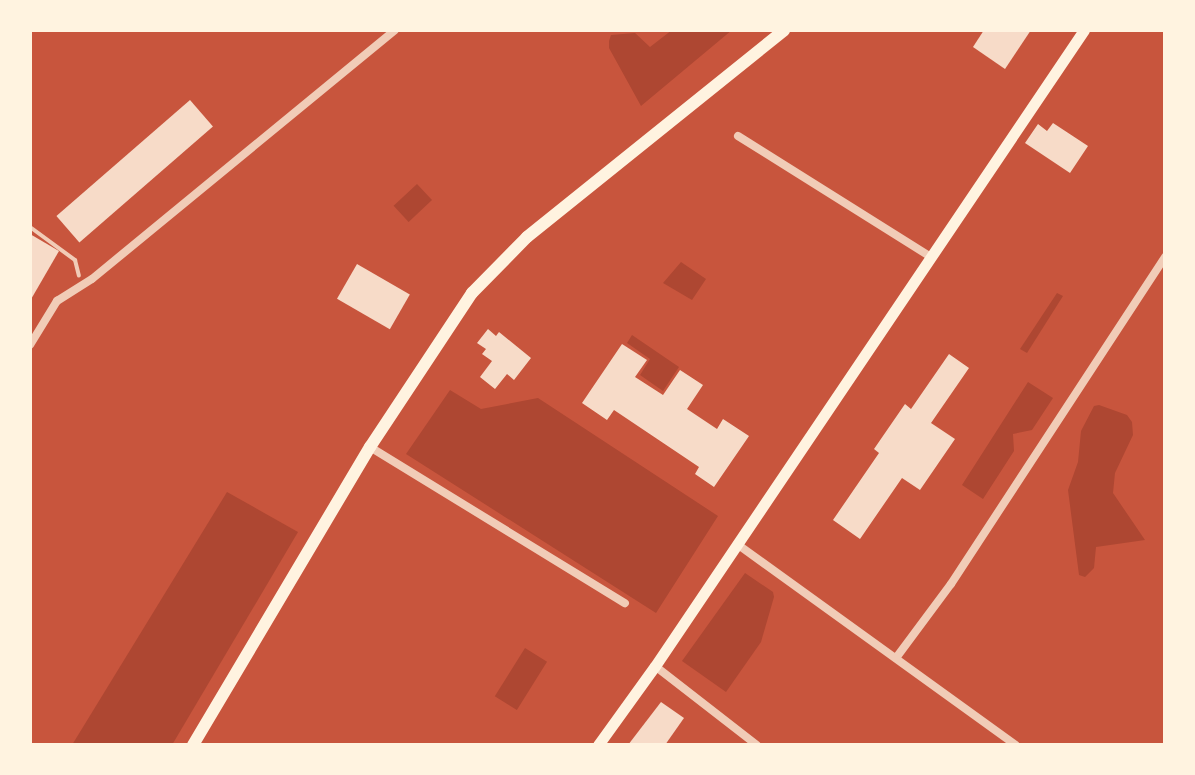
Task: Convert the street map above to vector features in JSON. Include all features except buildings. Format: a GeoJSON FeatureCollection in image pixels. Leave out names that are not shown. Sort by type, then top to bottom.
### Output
{"type":"FeatureCollection","features":[{"type":"Feature","properties":{"kind":"main road"},"geometry":{"type":"LineString","coordinates":[[193,745],[370,447],[472,293],[527,237],[784,30]]}},
{"type":"Feature","properties":{"kind":"main road"},"geometry":{"type":"LineString","coordinates":[[598,745],[655,666],[1084,30]]}},
{"type":"Feature","properties":{"kind":"street"},"geometry":{"type":"LineString","coordinates":[[30,345],[57,301],[82,286],[395,30]]}},
{"type":"Feature","properties":{"kind":"street"},"geometry":{"type":"LineString","coordinates":[[738,136],[931,257]]}},
{"type":"Feature","properties":{"kind":"street"},"geometry":{"type":"LineString","coordinates":[[896,658],[959,571],[1165,257]]}},
{"type":"Feature","properties":{"kind":"street"},"geometry":{"type":"LineString","coordinates":[[370,447],[625,603]]}},
{"type":"Feature","properties":{"kind":"street"},"geometry":{"type":"LineString","coordinates":[[737,544],[1016,745]]}},
{"type":"Feature","properties":{"kind":"street"},"geometry":{"type":"LineString","coordinates":[[655,666],[757,745]]}},
{"type":"Feature","properties":{"kind":"lane"},"geometry":{"type":"LineString","coordinates":[[30,227],[75,260],[79,276]]}},
{"type":"Feature","properties":{"kind":"shaded area"},"geometry":{"type":"Polygon","coordinates":[[[672,30],[732,30],[641,106],[609,48],[611,35],[635,33],[650,47],[672,30]]]}},
{"type":"Feature","properties":{"kind":"shaded area"},"geometry":{"type":"Polygon","coordinates":[[[417,184],[432,200],[409,222],[394,206],[417,184]]]}},
{"type":"Feature","properties":{"kind":"shaded area"},"geometry":{"type":"Polygon","coordinates":[[[681,262],[706,279],[692,300],[663,283],[681,262]]]}},
{"type":"Feature","properties":{"kind":"shaded area"},"geometry":{"type":"Polygon","coordinates":[[[1057,293],[1063,296],[1027,353],[1020,349],[1057,293]]]}},
{"type":"Feature","properties":{"kind":"shaded area"},"geometry":{"type":"Polygon","coordinates":[[[632,335],[679,367],[663,391],[640,375],[650,359],[627,343],[632,335]]]}},
{"type":"Feature","properties":{"kind":"shaded area"},"geometry":{"type":"Polygon","coordinates":[[[1028,382],[1053,398],[1032,430],[1013,434],[1014,451],[983,499],[962,485],[1028,382]]]}},
{"type":"Feature","properties":{"kind":"shaded area"},"geometry":{"type":"Polygon","coordinates":[[[450,390],[481,409],[538,398],[718,516],[656,613],[406,454],[450,390]]]}},
{"type":"Feature","properties":{"kind":"shaded area"},"geometry":{"type":"Polygon","coordinates":[[[1094,406],[1127,415],[1132,422],[1133,435],[1115,473],[1113,493],[1145,540],[1096,547],[1094,568],[1085,577],[1079,575],[1068,490],[1078,462],[1081,431],[1094,406]]]}},
{"type":"Feature","properties":{"kind":"shaded area"},"geometry":{"type":"Polygon","coordinates":[[[227,492],[298,532],[172,745],[72,745],[227,492]]]}},
{"type":"Feature","properties":{"kind":"shaded area"},"geometry":{"type":"Polygon","coordinates":[[[745,573],[773,592],[774,597],[761,642],[726,692],[682,661],[745,573]]]}},
{"type":"Feature","properties":{"kind":"shaded area"},"geometry":{"type":"Polygon","coordinates":[[[525,648],[547,662],[517,710],[495,696],[525,648]]]}}]}
